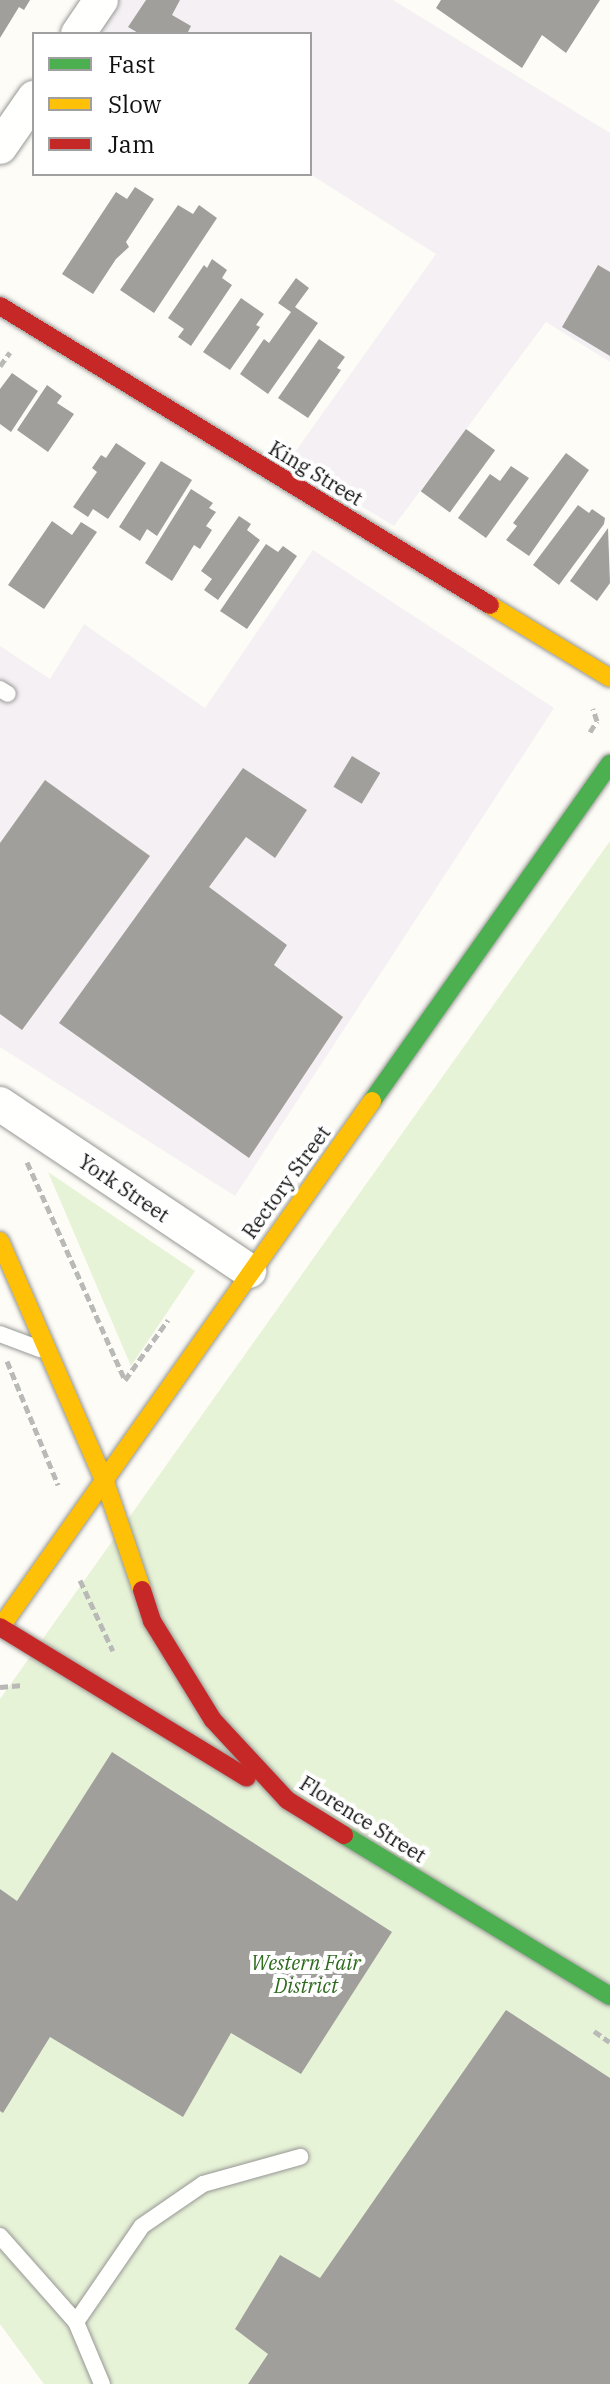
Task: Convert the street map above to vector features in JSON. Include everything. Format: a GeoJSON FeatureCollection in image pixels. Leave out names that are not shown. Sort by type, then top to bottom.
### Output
{"type":"FeatureCollection","features":[{"type":"Feature","properties":{"kind":"street"},"geometry":{"type":"LineString","coordinates":[[79,32],[101,0]]}},
{"type":"Feature","properties":{"kind":"street"},"geometry":{"type":"LineString","coordinates":[[0,147],[32,101]]}},
{"type":"Feature","properties":{"kind":"street","name":"King Street"},"geometry":{"type":"LineString","coordinates":[[6,321],[610,678]]}},
{"type":"Feature","properties":{"kind":"street","name":"Rectory Street"},"geometry":{"type":"LineString","coordinates":[[0,1628],[105,1482],[249,1271],[610,764]]}},
{"type":"Feature","properties":{"kind":"street","name":"York Street"},"geometry":{"type":"LineString","coordinates":[[0,1104],[249,1271]]}},
{"type":"Feature","properties":{"kind":"street"},"geometry":{"type":"LineString","coordinates":[[1,1245],[105,1482]]}},
{"type":"Feature","properties":{"kind":"street","name":"Florence Street"},"geometry":{"type":"LineString","coordinates":[[105,1482],[152,1621],[213,1720],[287,1800],[610,1996]]}},
{"type":"Feature","properties":{"kind":"street"},"geometry":{"type":"LineString","coordinates":[[0,1628],[287,1800]]}},
{"type":"Feature","properties":{"kind":"lane"},"geometry":{"type":"LineString","coordinates":[[0,1334],[51,1353]]}},
{"type":"Feature","properties":{"kind":"lane"},"geometry":{"type":"LineString","coordinates":[[76,2322],[142,2226],[203,2184],[300,2157]]}},
{"type":"Feature","properties":{"kind":"lane"},"geometry":{"type":"LineString","coordinates":[[0,2236],[76,2322],[102,2384]]}},
{"type":"Feature","properties":{"kind":"path"},"geometry":{"type":"LineString","coordinates":[[0,366],[6,321]]}},
{"type":"Feature","properties":{"kind":"path"},"geometry":{"type":"LineString","coordinates":[[588,734],[597,721],[591,701]]}},
{"type":"Feature","properties":{"kind":"path"},"geometry":{"type":"LineString","coordinates":[[34,1160],[25,1158],[125,1380],[169,1318]]}},
{"type":"Feature","properties":{"kind":"shaded area"},"geometry":{"type":"Polygon","coordinates":[[[119,0],[393,0],[610,133],[610,362],[546,322],[394,526],[288,462],[436,254],[312,175],[312,32],[94,32],[119,0]]]}},
{"type":"Feature","properties":{"kind":"shaded area"},"geometry":{"type":"Polygon","coordinates":[[[313,550],[554,708],[235,1196],[0,1047],[0,646],[50,679],[84,624],[205,708],[313,550]]]}},
{"type":"Feature","properties":{"kind":"green space","name":"Western Fair District"},"geometry":{"type":"Polygon","coordinates":[[[610,841],[610,2384],[44,2384],[0,2324],[0,1699],[610,841]]]}},
{"type":"Feature","properties":{"kind":"green space"},"geometry":{"type":"Polygon","coordinates":[[[48,1172],[195,1271],[131,1366],[48,1172]]]}},
{"type":"Feature","properties":{"kind":"building"},"geometry":{"type":"Polygon","coordinates":[[[0,0],[30,0],[24,10],[19,7],[0,38],[0,0]]]}},
{"type":"Feature","properties":{"kind":"building"},"geometry":{"type":"Polygon","coordinates":[[[146,0],[180,0],[172,15],[191,26],[188,32],[137,32],[128,27],[146,0]]]}},
{"type":"Feature","properties":{"kind":"building"},"geometry":{"type":"Polygon","coordinates":[[[441,0],[600,0],[566,53],[542,35],[522,68],[436,8],[441,0]]]}},
{"type":"Feature","properties":{"kind":"building"},"geometry":{"type":"Polygon","coordinates":[[[135,187],[154,199],[126,242],[129,247],[116,259],[93,294],[62,274],[116,192],[127,199],[135,187]]]}},
{"type":"Feature","properties":{"kind":"building"},"geometry":{"type":"Polygon","coordinates":[[[178,205],[193,214],[199,205],[217,218],[154,313],[120,290],[178,205]]]}},
{"type":"Feature","properties":{"kind":"building"},"geometry":{"type":"Polygon","coordinates":[[[212,259],[227,270],[222,278],[232,285],[191,346],[178,337],[184,329],[168,318],[204,265],[207,268],[212,259]]]}},
{"type":"Feature","properties":{"kind":"building"},"geometry":{"type":"Polygon","coordinates":[[[598,265],[610,272],[610,356],[562,327],[598,265]]]}},
{"type":"Feature","properties":{"kind":"building"},"geometry":{"type":"Polygon","coordinates":[[[296,278],[309,288],[295,307],[318,323],[268,394],[240,374],[264,339],[269,343],[291,312],[278,303],[296,278]]]}},
{"type":"Feature","properties":{"kind":"building"},"geometry":{"type":"Polygon","coordinates":[[[241,298],[264,314],[256,325],[260,327],[230,370],[203,352],[241,298]]]}},
{"type":"Feature","properties":{"kind":"building"},"geometry":{"type":"Polygon","coordinates":[[[319,339],[345,357],[337,368],[341,370],[308,418],[278,398],[319,339]]]}},
{"type":"Feature","properties":{"kind":"building"},"geometry":{"type":"Polygon","coordinates":[[[12,373],[38,391],[11,432],[0,424],[0,389],[12,373]]]}},
{"type":"Feature","properties":{"kind":"building"},"geometry":{"type":"Polygon","coordinates":[[[47,385],[62,396],[57,403],[74,414],[48,452],[17,430],[47,385]]]}},
{"type":"Feature","properties":{"kind":"building"},"geometry":{"type":"Polygon","coordinates":[[[466,429],[495,450],[450,512],[421,491],[466,429]]]}},
{"type":"Feature","properties":{"kind":"building"},"geometry":{"type":"Polygon","coordinates":[[[116,443],[146,463],[108,519],[93,509],[88,517],[73,507],[97,472],[92,468],[101,455],[106,458],[116,443]]]}},
{"type":"Feature","properties":{"kind":"building"},"geometry":{"type":"Polygon","coordinates":[[[566,453],[589,470],[529,556],[506,540],[517,526],[513,523],[566,453]]]}},
{"type":"Feature","properties":{"kind":"building"},"geometry":{"type":"Polygon","coordinates":[[[161,461],[192,480],[157,536],[147,529],[140,541],[119,527],[161,461]]]}},
{"type":"Feature","properties":{"kind":"building"},"geometry":{"type":"Polygon","coordinates":[[[511,466],[529,478],[486,538],[458,518],[490,474],[500,481],[511,466]]]}},
{"type":"Feature","properties":{"kind":"building"},"geometry":{"type":"Polygon","coordinates":[[[191,489],[213,503],[209,508],[216,512],[206,526],[212,530],[200,549],[194,545],[172,581],[145,563],[191,489]]]}},
{"type":"Feature","properties":{"kind":"building"},"geometry":{"type":"Polygon","coordinates":[[[578,505],[589,513],[592,509],[605,518],[604,524],[559,585],[533,565],[578,505]]]}},
{"type":"Feature","properties":{"kind":"building"},"geometry":{"type":"Polygon","coordinates":[[[239,516],[251,524],[247,530],[260,540],[218,600],[204,590],[212,579],[201,571],[239,516]]]}},
{"type":"Feature","properties":{"kind":"building"},"geometry":{"type":"Polygon","coordinates":[[[52,521],[72,535],[81,522],[97,532],[44,609],[8,585],[52,521]]]}},
{"type":"Feature","properties":{"kind":"building"},"geometry":{"type":"Polygon","coordinates":[[[608,528],[610,583],[597,601],[570,581],[608,528]]]}},
{"type":"Feature","properties":{"kind":"building"},"geometry":{"type":"Polygon","coordinates":[[[266,544],[278,552],[283,546],[297,556],[247,629],[220,611],[266,544]]]}},
{"type":"Feature","properties":{"kind":"building"},"geometry":{"type":"Polygon","coordinates":[[[352,756],[380,773],[362,804],[333,787],[352,756]]]}},
{"type":"Feature","properties":{"kind":"building"},"geometry":{"type":"Polygon","coordinates":[[[243,768],[307,810],[275,858],[246,837],[209,887],[287,945],[274,965],[343,1017],[249,1158],[59,1023],[243,768]]]}},
{"type":"Feature","properties":{"kind":"building"},"geometry":{"type":"Polygon","coordinates":[[[45,780],[150,856],[22,1030],[0,1014],[0,843],[45,780]]]}},
{"type":"Feature","properties":{"kind":"building"},"geometry":{"type":"Polygon","coordinates":[[[112,1752],[392,1932],[301,2074],[231,2033],[183,2117],[50,2037],[3,2113],[0,2111],[0,1889],[17,1901],[112,1752]]]}},
{"type":"Feature","properties":{"kind":"building"},"geometry":{"type":"Polygon","coordinates":[[[506,2010],[610,2078],[610,2384],[248,2384],[268,2354],[235,2329],[280,2255],[320,2278],[506,2010]]]}},
{"type":"Feature","properties":{"kind":"traffic: fast"},"geometry":{"type":"LineString","coordinates":[[372,1101],[610,764]]}},
{"type":"Feature","properties":{"kind":"traffic: fast"},"geometry":{"type":"LineString","coordinates":[[344,1835],[610,1996]]}},
{"type":"Feature","properties":{"kind":"traffic: slow"},"geometry":{"type":"LineString","coordinates":[[490,605],[610,678]]}},
{"type":"Feature","properties":{"kind":"traffic: slow"},"geometry":{"type":"LineString","coordinates":[[0,1628],[372,1101]]}},
{"type":"Feature","properties":{"kind":"traffic: slow"},"geometry":{"type":"LineString","coordinates":[[0,1241],[105,1482],[142,1590]]}},
{"type":"Feature","properties":{"kind":"traffic: jam"},"geometry":{"type":"LineString","coordinates":[[0,306],[490,605]]}},
{"type":"Feature","properties":{"kind":"traffic: jam"},"geometry":{"type":"LineString","coordinates":[[142,1590],[152,1621],[213,1720],[287,1800],[344,1835]]}},
{"type":"Feature","properties":{"kind":"traffic: jam"},"geometry":{"type":"LineString","coordinates":[[0,1627],[247,1778]]}}]}
